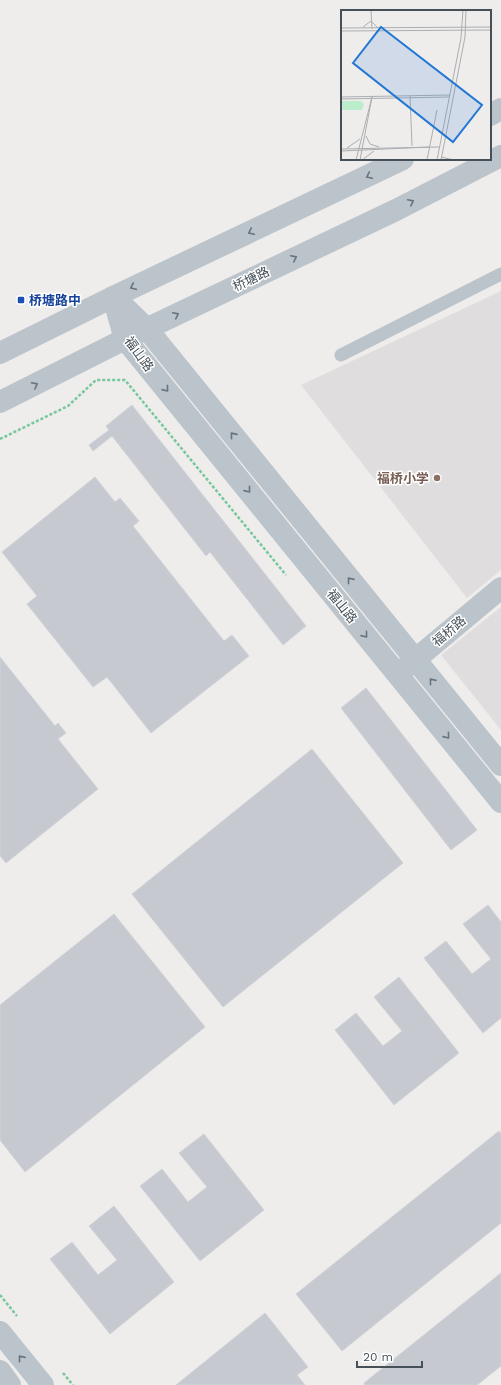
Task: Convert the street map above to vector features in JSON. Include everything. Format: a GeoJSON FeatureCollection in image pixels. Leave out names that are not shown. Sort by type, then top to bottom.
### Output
{"type":"FeatureCollection","features":[{"type":"Feature","properties":{"kind":"street"},"geometry":{"type":"LineString","coordinates":[[491,114],[501,109]]}},
{"type":"Feature","properties":{"kind":"street","name":"桥塘路"},"geometry":{"type":"LineString","coordinates":[[0,402],[125,339],[396,210],[501,156]]}},
{"type":"Feature","properties":{"kind":"street"},"geometry":{"type":"LineString","coordinates":[[0,353],[113,296],[402,160]]}},
{"type":"Feature","properties":{"kind":"street","name":"福山路"},"geometry":{"type":"LineString","coordinates":[[113,296],[147,329],[501,765]]}},
{"type":"Feature","properties":{"kind":"street","name":"福山路"},"geometry":{"type":"LineString","coordinates":[[113,296],[125,339],[501,802]]}},
{"type":"Feature","properties":{"kind":"street","name":"福桥路"},"geometry":{"type":"LineString","coordinates":[[398,674],[501,588]]}},
{"type":"Feature","properties":{"kind":"street"},"geometry":{"type":"LineString","coordinates":[[0,1332],[43,1385]]}},
{"type":"Feature","properties":{"kind":"street"},"geometry":{"type":"LineString","coordinates":[[0,1372],[10,1385]]}},
{"type":"Feature","properties":{"kind":"lane"},"geometry":{"type":"LineString","coordinates":[[341,355],[501,274]]}},
{"type":"Feature","properties":{"kind":"path"},"geometry":{"type":"LineString","coordinates":[[0,439],[68,406],[96,380],[125,380],[287,577]]}},
{"type":"Feature","properties":{"kind":"shaded area","name":"福桥小学"},"geometry":{"type":"Polygon","coordinates":[[[501,291],[501,570],[467,598],[301,385],[501,291]]]}},
{"type":"Feature","properties":{"kind":"shaded area"},"geometry":{"type":"Polygon","coordinates":[[[501,607],[501,730],[441,655],[501,607]]]}},
{"type":"Feature","properties":{"kind":"building"},"geometry":{"type":"Polygon","coordinates":[[[132,405],[306,626],[283,645],[210,552],[206,556],[112,436],[93,451],[89,445],[109,430],[106,426],[132,405]]]}},
{"type":"Feature","properties":{"kind":"building"},"geometry":{"type":"Polygon","coordinates":[[[95,477],[115,502],[120,498],[139,521],[133,526],[224,641],[232,635],[249,656],[151,733],[107,677],[93,687],[27,604],[37,596],[2,552],[95,477]]]}},
{"type":"Feature","properties":{"kind":"building"},"geometry":{"type":"Polygon","coordinates":[[[0,657],[55,726],[58,723],[66,733],[58,739],[98,789],[6,863],[0,856],[0,657]]]}},
{"type":"Feature","properties":{"kind":"building"},"geometry":{"type":"Polygon","coordinates":[[[366,688],[477,830],[451,850],[341,708],[366,688]]]}},
{"type":"Feature","properties":{"kind":"building"},"geometry":{"type":"Polygon","coordinates":[[[312,749],[403,863],[223,1007],[132,894],[312,749]]]}},
{"type":"Feature","properties":{"kind":"building"},"geometry":{"type":"Polygon","coordinates":[[[488,905],[501,922],[501,1018],[483,1033],[424,958],[446,941],[472,974],[491,959],[463,924],[488,905]]]}},
{"type":"Feature","properties":{"kind":"building"},"geometry":{"type":"Polygon","coordinates":[[[114,914],[205,1027],[25,1172],[0,1140],[0,1005],[114,914]]]}},
{"type":"Feature","properties":{"kind":"building"},"geometry":{"type":"Polygon","coordinates":[[[399,977],[459,1053],[394,1105],[335,1030],[356,1013],[383,1046],[402,1031],[374,997],[399,977]]]}},
{"type":"Feature","properties":{"kind":"building"},"geometry":{"type":"Polygon","coordinates":[[[499,1131],[501,1134],[501,1223],[342,1351],[296,1294],[499,1131]]]}},
{"type":"Feature","properties":{"kind":"building"},"geometry":{"type":"Polygon","coordinates":[[[204,1134],[264,1210],[200,1261],[140,1186],[162,1169],[188,1202],[207,1187],[179,1153],[204,1134]]]}},
{"type":"Feature","properties":{"kind":"building"},"geometry":{"type":"Polygon","coordinates":[[[114,1206],[174,1282],[110,1334],[50,1259],[72,1242],[98,1275],[117,1260],[89,1226],[114,1206]]]}},
{"type":"Feature","properties":{"kind":"building"},"geometry":{"type":"Polygon","coordinates":[[[501,1273],[501,1366],[477,1385],[365,1385],[364,1383],[501,1273]]]}},
{"type":"Feature","properties":{"kind":"building"},"geometry":{"type":"Polygon","coordinates":[[[265,1313],[308,1367],[297,1375],[305,1385],[176,1385],[265,1313]]]}},
{"type":"Feature","properties":{"kind":"place","name":"桥塘路中"},"geometry":{"type":"Point","coordinates":[21,300]}},
{"type":"Feature","properties":{"kind":"place","name":"福桥小学"},"geometry":{"type":"Point","coordinates":[437,478]}}]}
